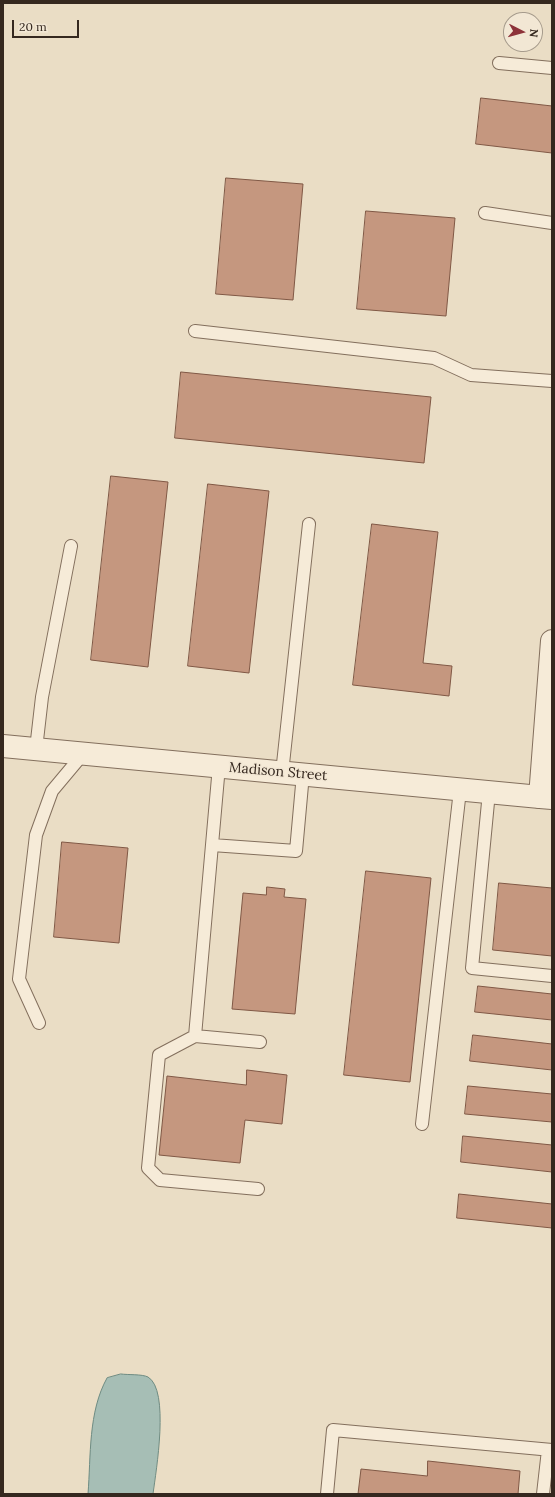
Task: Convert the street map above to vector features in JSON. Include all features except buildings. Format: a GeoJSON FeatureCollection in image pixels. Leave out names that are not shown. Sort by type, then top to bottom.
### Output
{"type":"FeatureCollection","features":[{"type":"Feature","properties":{"kind":"street"},"geometry":{"type":"LineString","coordinates":[[546,798],[552,649]]}},
{"type":"Feature","properties":{"kind":"street","name":"Madison Street"},"geometry":{"type":"LineString","coordinates":[[3,746],[546,798]]}},
{"type":"Feature","properties":{"kind":"lane"},"geometry":{"type":"LineString","coordinates":[[499,63],[552,68]]}},
{"type":"Feature","properties":{"kind":"lane"},"geometry":{"type":"LineString","coordinates":[[485,214],[552,223]]}},
{"type":"Feature","properties":{"kind":"lane"},"geometry":{"type":"LineString","coordinates":[[195,331],[434,358],[471,375],[552,381]]}},
{"type":"Feature","properties":{"kind":"lane"},"geometry":{"type":"LineString","coordinates":[[212,845],[296,851],[292,774],[309,524]]}},
{"type":"Feature","properties":{"kind":"lane"},"geometry":{"type":"LineString","coordinates":[[36,749],[42,698],[71,546]]}},
{"type":"Feature","properties":{"kind":"lane"},"geometry":{"type":"LineString","coordinates":[[38,1023],[19,979],[36,834],[52,791],[83,754]]}},
{"type":"Feature","properties":{"kind":"lane"},"geometry":{"type":"LineString","coordinates":[[195,1036],[218,766]]}},
{"type":"Feature","properties":{"kind":"lane"},"geometry":{"type":"LineString","coordinates":[[422,1124],[460,790]]}},
{"type":"Feature","properties":{"kind":"lane"},"geometry":{"type":"LineString","coordinates":[[489,792],[472,968],[552,976]]}},
{"type":"Feature","properties":{"kind":"lane"},"geometry":{"type":"LineString","coordinates":[[258,1189],[160,1180],[148,1168],[159,1055],[195,1036],[260,1042]]}},
{"type":"Feature","properties":{"kind":"lane"},"geometry":{"type":"LineString","coordinates":[[327,1494],[333,1430],[550,1450],[543,1494]]}},
{"type":"Feature","properties":{"kind":"shaded area"},"geometry":{"type":"Polygon","coordinates":[[[121,1374],[145,1376],[148,1377],[155,1385],[160,1414],[160,1432],[153,1494],[88,1494],[93,1420],[96,1405],[107,1378],[121,1374]]]}}]}
